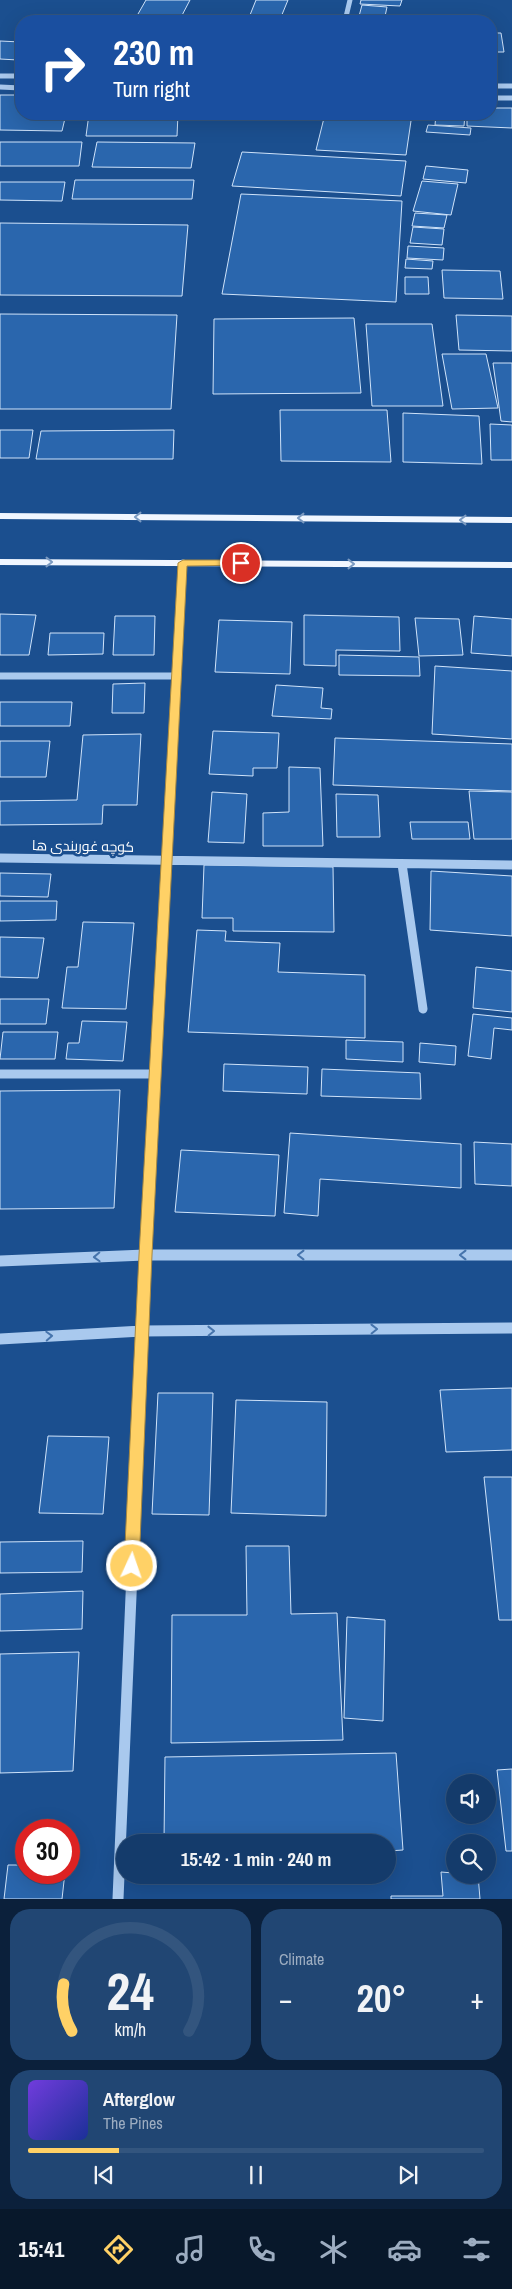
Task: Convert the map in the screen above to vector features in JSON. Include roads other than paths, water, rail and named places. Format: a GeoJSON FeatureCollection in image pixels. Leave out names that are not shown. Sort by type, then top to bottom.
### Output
{"type":"FeatureCollection","features":[{"type":"Feature","properties":{"kind":"main road"},"geometry":{"type":"LineString","coordinates":[[0,516],[512,520]]}},
{"type":"Feature","properties":{"kind":"main road"},"geometry":{"type":"LineString","coordinates":[[0,562],[512,564]]}},
{"type":"Feature","properties":{"kind":"street"},"geometry":{"type":"LineString","coordinates":[[346,15],[350,0]]}},
{"type":"Feature","properties":{"kind":"street"},"geometry":{"type":"LineString","coordinates":[[0,76],[15,76]]}},
{"type":"Feature","properties":{"kind":"street"},"geometry":{"type":"LineString","coordinates":[[497,86],[512,86]]}},
{"type":"Feature","properties":{"kind":"street"},"geometry":{"type":"LineString","coordinates":[[0,87],[15,88]]}},
{"type":"Feature","properties":{"kind":"street"},"geometry":{"type":"LineString","coordinates":[[497,98],[512,98]]}},
{"type":"Feature","properties":{"kind":"street"},"geometry":{"type":"LineString","coordinates":[[118,1899],[145,1255],[183,563]]}},
{"type":"Feature","properties":{"kind":"street"},"geometry":{"type":"LineString","coordinates":[[0,676],[176,676]]}},
{"type":"Feature","properties":{"kind":"street","name":"کوچه غوربندی ها"},"geometry":{"type":"LineString","coordinates":[[0,858],[166,861]]}},
{"type":"Feature","properties":{"kind":"street"},"geometry":{"type":"LineString","coordinates":[[166,861],[512,865]]}},
{"type":"Feature","properties":{"kind":"street"},"geometry":{"type":"LineString","coordinates":[[402,864],[423,1009]]}},
{"type":"Feature","properties":{"kind":"street"},"geometry":{"type":"LineString","coordinates":[[0,1074],[156,1074]]}},
{"type":"Feature","properties":{"kind":"street"},"geometry":{"type":"LineString","coordinates":[[0,1262],[145,1255],[512,1255]]}},
{"type":"Feature","properties":{"kind":"street"},"geometry":{"type":"LineString","coordinates":[[0,1339],[142,1331],[512,1328]]}}]}
